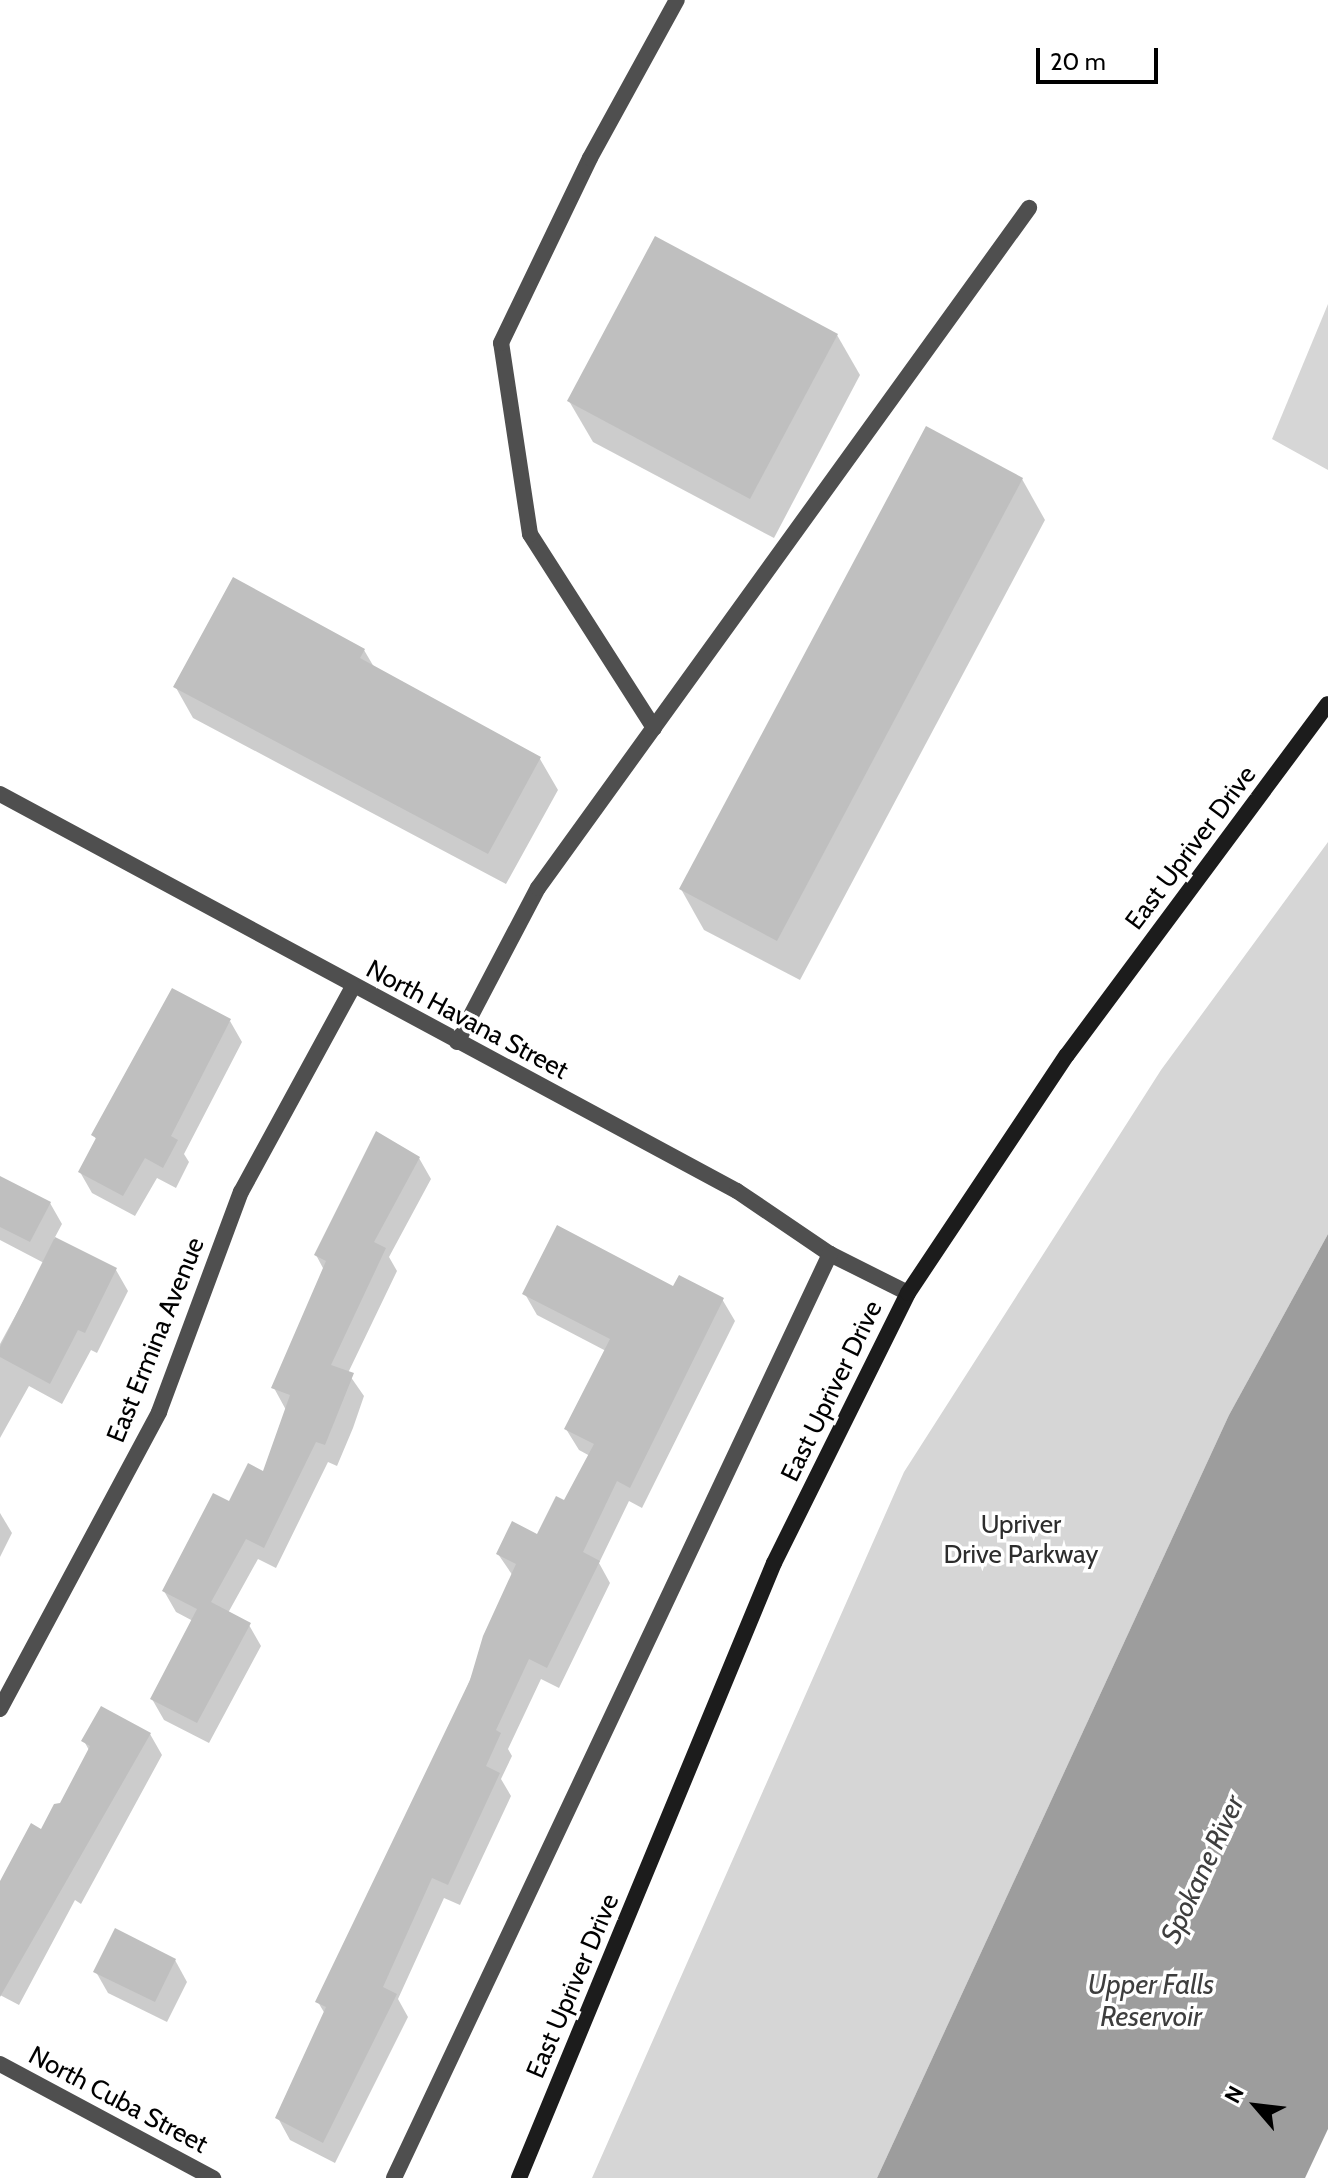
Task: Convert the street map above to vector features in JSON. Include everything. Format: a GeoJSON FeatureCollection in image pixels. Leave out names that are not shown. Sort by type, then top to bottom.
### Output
{"type":"FeatureCollection","features":[{"type":"Feature","properties":{"kind":"street"},"geometry":{"type":"LineString","coordinates":[[654,728],[530,534],[501,343],[590,158],[677,0]]}},
{"type":"Feature","properties":{"kind":"street"},"geometry":{"type":"LineString","coordinates":[[457,1042],[538,888],[1029,208]]}},
{"type":"Feature","properties":{"kind":"street","name":"East Upriver Drive"},"geometry":{"type":"LineString","coordinates":[[519,2178],[774,1563],[908,1293],[1067,1055],[1328,704]]}},
{"type":"Feature","properties":{"kind":"street","name":"North Havana Street"},"geometry":{"type":"LineString","coordinates":[[0,794],[353,987],[737,1191],[830,1254],[908,1293]]}},
{"type":"Feature","properties":{"kind":"street","name":"East Ermina Avenue"},"geometry":{"type":"LineString","coordinates":[[0,1709],[159,1412],[241,1192],[353,987]]}},
{"type":"Feature","properties":{"kind":"street"},"geometry":{"type":"LineString","coordinates":[[394,2178],[830,1254]]}},
{"type":"Feature","properties":{"kind":"street","name":"North Cuba Street"},"geometry":{"type":"LineString","coordinates":[[0,2064],[213,2178]]}},
{"type":"Feature","properties":{"kind":"green space"},"geometry":{"type":"Polygon","coordinates":[[[1328,304],[1328,470],[1272,439],[1328,304]]]}},
{"type":"Feature","properties":{"kind":"green space","name":"Upriver Drive Parkway"},"geometry":{"type":"Polygon","coordinates":[[[1328,842],[1328,1234],[1229,1415],[877,2178],[592,2178],[904,1472],[1161,1070],[1328,842]]]}},
{"type":"Feature","properties":{"kind":"water","name":"Upper Falls Reservoir"},"geometry":{"type":"Polygon","coordinates":[[[1328,1234],[1328,2129],[1305,2178],[877,2178],[1229,1415],[1328,1234]]]}},
{"type":"Feature","properties":{"kind":"building"},"geometry":{"type":"Polygon","coordinates":[[[655,236],[838,334],[750,499],[567,401],[655,236]]]}},
{"type":"Feature","properties":{"kind":"building"},"geometry":{"type":"Polygon","coordinates":[[[926,426],[1023,478],[777,941],[679,889],[926,426]]]}},
{"type":"Feature","properties":{"kind":"building"},"geometry":{"type":"Polygon","coordinates":[[[233,577],[365,649],[360,658],[541,757],[488,854],[173,687],[233,577]]]}},
{"type":"Feature","properties":{"kind":"building"},"geometry":{"type":"Polygon","coordinates":[[[172,988],[231,1019],[171,1136],[178,1140],[163,1168],[145,1158],[123,1196],[78,1172],[96,1138],[91,1135],[172,988]]]}},
{"type":"Feature","properties":{"kind":"building"},"geometry":{"type":"Polygon","coordinates":[[[376,1131],[420,1157],[374,1242],[386,1248],[331,1365],[354,1373],[325,1445],[316,1442],[264,1548],[246,1539],[211,1602],[251,1623],[197,1723],[150,1699],[197,1609],[162,1591],[213,1493],[229,1501],[248,1463],[263,1471],[290,1395],[271,1388],[326,1261],[314,1255],[376,1131]]]}},
{"type":"Feature","properties":{"kind":"building"},"geometry":{"type":"Polygon","coordinates":[[[0,1176],[51,1202],[30,1242],[0,1227],[0,1176]]]}},
{"type":"Feature","properties":{"kind":"building"},"geometry":{"type":"Polygon","coordinates":[[[557,1225],[673,1286],[679,1275],[724,1298],[630,1488],[617,1481],[583,1552],[600,1561],[547,1668],[529,1659],[496,1730],[501,1733],[486,1766],[500,1773],[448,1885],[432,1878],[383,1987],[397,1994],[323,2143],[275,2118],[326,2007],[315,2002],[470,1680],[483,1636],[516,1564],[496,1554],[512,1521],[537,1534],[556,1496],[564,1500],[594,1444],[564,1429],[610,1339],[522,1294],[557,1225]]]}},
{"type":"Feature","properties":{"kind":"building"},"geometry":{"type":"Polygon","coordinates":[[[55,1237],[117,1268],[85,1333],[78,1330],[50,1384],[0,1357],[0,1347],[55,1237]]]}},
{"type":"Feature","properties":{"kind":"building"},"geometry":{"type":"Polygon","coordinates":[[[101,1706],[151,1733],[0,1997],[0,1881],[31,1823],[41,1829],[54,1804],[60,1803],[90,1746],[81,1741],[101,1706]]]}},
{"type":"Feature","properties":{"kind":"building"},"geometry":{"type":"Polygon","coordinates":[[[115,1928],[176,1959],[155,2002],[93,1972],[115,1928]]]}},
{"type":"Feature","properties":{"kind":"water label","name":"Spokane River"},"geometry":{"type":"Point","coordinates":[1202,1869]}}]}
